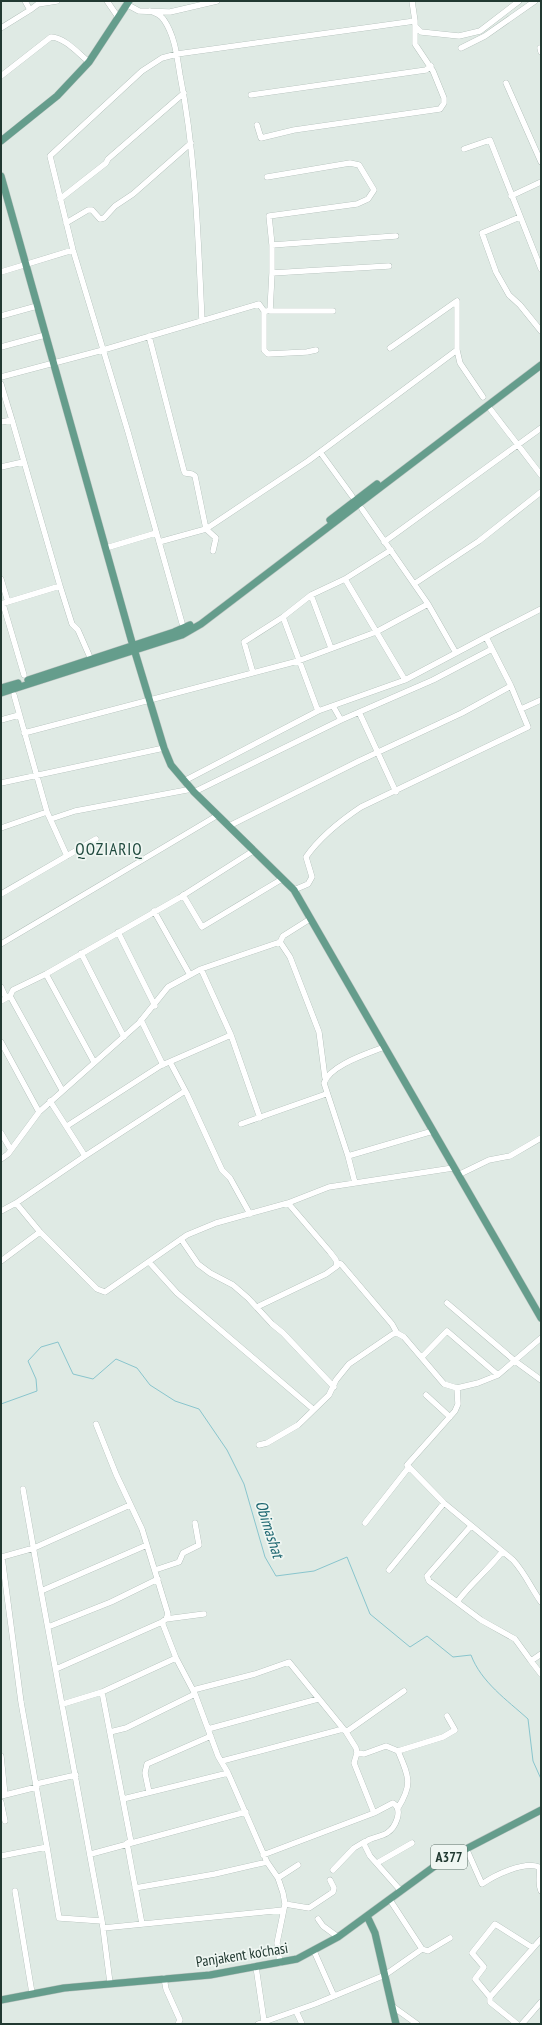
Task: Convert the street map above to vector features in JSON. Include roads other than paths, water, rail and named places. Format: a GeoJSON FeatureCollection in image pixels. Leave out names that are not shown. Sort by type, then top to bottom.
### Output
{"type":"FeatureCollection","features":[{"type":"Feature","properties":{"kind":"main road"},"geometry":{"type":"LineString","coordinates":[[1,141],[58,96],[89,62],[128,3]]}},
{"type":"Feature","properties":{"kind":"main road"},"geometry":{"type":"LineString","coordinates":[[1,176],[52,363],[134,648],[164,748],[171,765],[184,781],[218,816],[294,890],[453,1168],[541,1318]]}},
{"type":"Feature","properties":{"kind":"main road"},"geometry":{"type":"LineString","coordinates":[[1,694],[134,648],[183,629],[199,619],[541,360]]}},
{"type":"Feature","properties":{"kind":"main road"},"geometry":{"type":"LineString","coordinates":[[1,688],[182,635],[201,624],[541,365]]}},
{"type":"Feature","properties":{"kind":"main road","name":"Panjakent ko'chasi"},"geometry":{"type":"LineString","coordinates":[[1,2000],[64,1988],[210,1975],[297,1959],[338,1937],[439,1863],[540,1810]]}},
{"type":"Feature","properties":{"kind":"main road"},"geometry":{"type":"LineString","coordinates":[[367,1916],[375,1933],[396,2024]]}},
{"type":"Feature","properties":{"kind":"street"},"geometry":{"type":"LineString","coordinates":[[25,1],[30,10]]}},
{"type":"Feature","properties":{"kind":"street"},"geometry":{"type":"LineString","coordinates":[[1,28],[38,4],[57,1]]}},
{"type":"Feature","properties":{"kind":"street"},"geometry":{"type":"LineString","coordinates":[[107,1],[118,17]]}},
{"type":"Feature","properties":{"kind":"street"},"geometry":{"type":"LineString","coordinates":[[128,3],[139,11],[170,12],[217,1]]}},
{"type":"Feature","properties":{"kind":"street"},"geometry":{"type":"LineString","coordinates":[[256,125],[261,138],[294,130],[440,109],[444,103],[444,98],[431,66],[416,44],[412,1]]}},
{"type":"Feature","properties":{"kind":"street"},"geometry":{"type":"LineString","coordinates":[[415,24],[421,32],[459,36],[480,31],[519,1]]}},
{"type":"Feature","properties":{"kind":"street"},"geometry":{"type":"LineString","coordinates":[[461,48],[485,36],[535,1]]}},
{"type":"Feature","properties":{"kind":"street"},"geometry":{"type":"LineString","coordinates":[[150,11],[158,13],[164,19],[177,54],[184,93],[191,143],[198,236],[202,321]]}},
{"type":"Feature","properties":{"kind":"street"},"geometry":{"type":"LineString","coordinates":[[182,623],[73,250],[50,156],[142,71],[162,58],[177,54],[415,24]]}},
{"type":"Feature","properties":{"kind":"street"},"geometry":{"type":"LineString","coordinates":[[1,76],[51,37],[56,37],[89,62]]}},
{"type":"Feature","properties":{"kind":"street"},"geometry":{"type":"LineString","coordinates":[[251,96],[426,70],[431,66]]}},
{"type":"Feature","properties":{"kind":"street"},"geometry":{"type":"LineString","coordinates":[[506,83],[541,162]]}},
{"type":"Feature","properties":{"kind":"street"},"geometry":{"type":"LineString","coordinates":[[60,199],[106,163],[108,159],[184,93]]}},
{"type":"Feature","properties":{"kind":"street"},"geometry":{"type":"LineString","coordinates":[[464,149],[490,140],[541,270]]}},
{"type":"Feature","properties":{"kind":"street"},"geometry":{"type":"LineString","coordinates":[[66,223],[88,210],[92,210],[100,219],[104,218],[115,206],[133,194],[191,143]]}},
{"type":"Feature","properties":{"kind":"street"},"geometry":{"type":"LineString","coordinates":[[267,177],[350,163],[359,165],[374,190],[368,199],[357,204],[269,216],[272,245],[272,273],[264,350],[268,354],[307,352],[316,350]]}},
{"type":"Feature","properties":{"kind":"street"},"geometry":{"type":"LineString","coordinates":[[511,196],[541,182]]}},
{"type":"Feature","properties":{"kind":"street"},"geometry":{"type":"LineString","coordinates":[[520,217],[482,233],[496,272],[509,295],[520,305],[541,331]]}},
{"type":"Feature","properties":{"kind":"street"},"geometry":{"type":"LineString","coordinates":[[272,245],[396,236]]}},
{"type":"Feature","properties":{"kind":"street"},"geometry":{"type":"LineString","coordinates":[[1,272],[73,250]]}},
{"type":"Feature","properties":{"kind":"street"},"geometry":{"type":"LineString","coordinates":[[272,273],[389,266]]}},
{"type":"Feature","properties":{"kind":"street"},"geometry":{"type":"LineString","coordinates":[[390,348],[457,301],[457,350],[460,363],[482,397]]}},
{"type":"Feature","properties":{"kind":"street"},"geometry":{"type":"LineString","coordinates":[[1,377],[103,350],[259,304],[267,311],[333,312]]}},
{"type":"Feature","properties":{"kind":"street"},"geometry":{"type":"LineString","coordinates":[[1,316],[37,306]]}},
{"type":"Feature","properties":{"kind":"street"},"geometry":{"type":"LineString","coordinates":[[1,347],[45,335]]}},
{"type":"Feature","properties":{"kind":"street"},"geometry":{"type":"LineString","coordinates":[[148,336],[184,471],[185,473],[195,476],[206,529],[216,538],[213,552]]}},
{"type":"Feature","properties":{"kind":"street"},"geometry":{"type":"LineString","coordinates":[[159,542],[206,529],[320,452],[457,350]]}},
{"type":"Feature","properties":{"kind":"street"},"geometry":{"type":"LineString","coordinates":[[1,384],[72,624],[78,630],[89,655]]}},
{"type":"Feature","properties":{"kind":"street"},"geometry":{"type":"LineString","coordinates":[[491,410],[519,444],[541,475]]}},
{"type":"Feature","properties":{"kind":"street"},"geometry":{"type":"LineString","coordinates":[[1,422],[12,420]]}},
{"type":"Feature","properties":{"kind":"street"},"geometry":{"type":"LineString","coordinates":[[384,542],[541,428]]}},
{"type":"Feature","properties":{"kind":"street"},"geometry":{"type":"LineString","coordinates":[[320,452],[352,496]]}},
{"type":"Feature","properties":{"kind":"street"},"geometry":{"type":"LineString","coordinates":[[1,467],[23,462]]}},
{"type":"Feature","properties":{"kind":"street"},"geometry":{"type":"LineString","coordinates":[[414,584],[479,541],[541,492]]}},
{"type":"Feature","properties":{"kind":"street"},"geometry":{"type":"LineString","coordinates":[[362,509],[428,604],[456,653]]}},
{"type":"Feature","properties":{"kind":"street"},"geometry":{"type":"LineString","coordinates":[[106,548],[156,533]]}},
{"type":"Feature","properties":{"kind":"street"},"geometry":{"type":"LineString","coordinates":[[253,673],[244,642],[283,617],[311,595],[345,579],[390,550]]}},
{"type":"Feature","properties":{"kind":"street"},"geometry":{"type":"LineString","coordinates":[[1,579],[4,603],[24,675]]}},
{"type":"Feature","properties":{"kind":"street"},"geometry":{"type":"LineString","coordinates":[[345,579],[405,680]]}},
{"type":"Feature","properties":{"kind":"street"},"geometry":{"type":"LineString","coordinates":[[4,603],[60,586]]}},
{"type":"Feature","properties":{"kind":"street"},"geometry":{"type":"LineString","coordinates":[[311,595],[331,648]]}},
{"type":"Feature","properties":{"kind":"street"},"geometry":{"type":"LineString","coordinates":[[24,733],[301,660],[376,632],[428,604]]}},
{"type":"Feature","properties":{"kind":"street"},"geometry":{"type":"LineString","coordinates":[[184,781],[318,711],[405,680],[541,610]]}},
{"type":"Feature","properties":{"kind":"street"},"geometry":{"type":"LineString","coordinates":[[283,617],[301,660],[318,711]]}},
{"type":"Feature","properties":{"kind":"street"},"geometry":{"type":"LineString","coordinates":[[294,890],[308,884],[312,877],[306,857],[312,848],[335,826],[361,807],[396,792],[528,727],[511,686],[486,637]]}},
{"type":"Feature","properties":{"kind":"street"},"geometry":{"type":"LineString","coordinates":[[51,819],[75,811],[193,790],[341,720],[433,680],[492,649]]}},
{"type":"Feature","properties":{"kind":"street"},"geometry":{"type":"LineString","coordinates":[[229,826],[379,752],[462,714],[511,686]]}},
{"type":"Feature","properties":{"kind":"street"},"geometry":{"type":"LineString","coordinates":[[14,695],[47,812],[67,856]]}},
{"type":"Feature","properties":{"kind":"street"},"geometry":{"type":"LineString","coordinates":[[521,709],[541,700]]}},
{"type":"Feature","properties":{"kind":"street"},"geometry":{"type":"LineString","coordinates":[[333,706],[341,720]]}},
{"type":"Feature","properties":{"kind":"street"},"geometry":{"type":"LineString","coordinates":[[359,712],[379,752],[396,792]]}},
{"type":"Feature","properties":{"kind":"street"},"geometry":{"type":"LineString","coordinates":[[1,720],[19,715]]}},
{"type":"Feature","properties":{"kind":"street"},"geometry":{"type":"LineString","coordinates":[[1,783],[164,748]]}},
{"type":"Feature","properties":{"kind":"street"},"geometry":{"type":"LineString","coordinates":[[1,828],[47,812]]}},
{"type":"Feature","properties":{"kind":"street"},"geometry":{"type":"LineString","coordinates":[[1,944],[218,816]]}},
{"type":"Feature","properties":{"kind":"street"},"geometry":{"type":"LineString","coordinates":[[1,894],[96,839]]}},
{"type":"Feature","properties":{"kind":"street"},"geometry":{"type":"LineString","coordinates":[[6,998],[13,990],[46,974],[183,895],[253,851]]}},
{"type":"Feature","properties":{"kind":"street"},"geometry":{"type":"LineString","coordinates":[[183,895],[202,927],[282,879]]}},
{"type":"Feature","properties":{"kind":"street"},"geometry":{"type":"LineString","coordinates":[[154,911],[190,975]]}},
{"type":"Feature","properties":{"kind":"street"},"geometry":{"type":"LineString","coordinates":[[1,1159],[11,1150],[39,1112],[142,1020],[155,1006],[168,987],[201,969],[280,942],[283,936],[310,919]]}},
{"type":"Feature","properties":{"kind":"street"},"geometry":{"type":"LineString","coordinates":[[118,932],[155,1006]]}},
{"type":"Feature","properties":{"kind":"street"},"geometry":{"type":"LineString","coordinates":[[280,942],[290,957],[319,1032],[325,1078],[324,1087],[348,1156],[355,1183]]}},
{"type":"Feature","properties":{"kind":"street"},"geometry":{"type":"LineString","coordinates":[[81,953],[124,1037]]}},
{"type":"Feature","properties":{"kind":"street"},"geometry":{"type":"LineString","coordinates":[[201,969],[231,1035],[260,1118]]}},
{"type":"Feature","properties":{"kind":"street"},"geometry":{"type":"LineString","coordinates":[[46,974],[94,1062]]}},
{"type":"Feature","properties":{"kind":"street"},"geometry":{"type":"LineString","coordinates":[[1,987],[6,998],[62,1090]]}},
{"type":"Feature","properties":{"kind":"street"},"geometry":{"type":"LineString","coordinates":[[142,1020],[162,1065]]}},
{"type":"Feature","properties":{"kind":"street"},"geometry":{"type":"LineString","coordinates":[[67,1126],[162,1065],[231,1035]]}},
{"type":"Feature","properties":{"kind":"street"},"geometry":{"type":"LineString","coordinates":[[1,1042],[39,1112]]}},
{"type":"Feature","properties":{"kind":"street"},"geometry":{"type":"LineString","coordinates":[[325,1078],[343,1064],[384,1048]]}},
{"type":"Feature","properties":{"kind":"street"},"geometry":{"type":"LineString","coordinates":[[170,1062],[222,1170],[230,1178],[250,1214]]}},
{"type":"Feature","properties":{"kind":"street"},"geometry":{"type":"LineString","coordinates":[[1,1211],[16,1203],[185,1091]]}},
{"type":"Feature","properties":{"kind":"street"},"geometry":{"type":"LineString","coordinates":[[241,1124],[326,1094]]}},
{"type":"Feature","properties":{"kind":"street"},"geometry":{"type":"LineString","coordinates":[[50,1101],[85,1156]]}},
{"type":"Feature","properties":{"kind":"street"},"geometry":{"type":"LineString","coordinates":[[348,1156],[433,1131]]}},
{"type":"Feature","properties":{"kind":"street"},"geometry":{"type":"LineString","coordinates":[[1,1132],[11,1150]]}},
{"type":"Feature","properties":{"kind":"street"},"geometry":{"type":"LineString","coordinates":[[458,1176],[489,1160],[510,1156],[541,1138]]}},
{"type":"Feature","properties":{"kind":"street"},"geometry":{"type":"LineString","coordinates":[[16,1203],[40,1232],[100,1291],[109,1290],[181,1239],[204,1227],[288,1203],[329,1187],[453,1168]]}},
{"type":"Feature","properties":{"kind":"street"},"geometry":{"type":"LineString","coordinates":[[288,1203],[337,1263],[341,1264],[392,1324],[397,1333],[422,1357],[444,1384],[457,1388],[478,1383],[498,1375],[541,1338]]}},
{"type":"Feature","properties":{"kind":"street"},"geometry":{"type":"LineString","coordinates":[[1,1260],[40,1232]]}},
{"type":"Feature","properties":{"kind":"street"},"geometry":{"type":"LineString","coordinates":[[181,1239],[198,1264],[210,1273],[233,1285],[248,1298],[272,1324],[284,1332],[334,1387]]}},
{"type":"Feature","properties":{"kind":"street"},"geometry":{"type":"LineString","coordinates":[[149,1262],[177,1293],[313,1409]]}},
{"type":"Feature","properties":{"kind":"street"},"geometry":{"type":"LineString","coordinates":[[258,1306],[326,1274],[333,1270],[337,1263]]}},
{"type":"Feature","properties":{"kind":"street"},"geometry":{"type":"LineString","coordinates":[[447,1303],[515,1361],[541,1380]]}},
{"type":"Feature","properties":{"kind":"street"},"geometry":{"type":"LineString","coordinates":[[422,1357],[447,1331],[498,1375]]}},
{"type":"Feature","properties":{"kind":"street"},"geometry":{"type":"LineString","coordinates":[[259,1445],[298,1425],[313,1409],[322,1403],[334,1387],[336,1380],[350,1364],[393,1334],[397,1333]]}},
{"type":"Feature","properties":{"kind":"street"},"geometry":{"type":"LineString","coordinates":[[365,1523],[409,1467],[408,1463],[450,1417],[458,1404],[457,1388]]}},
{"type":"Feature","properties":{"kind":"street"},"geometry":{"type":"LineString","coordinates":[[426,1395],[450,1417]]}},
{"type":"Feature","properties":{"kind":"street"},"geometry":{"type":"LineString","coordinates":[[96,1424],[142,1530],[168,1614],[164,1620]]}},
{"type":"Feature","properties":{"kind":"street"},"geometry":{"type":"LineString","coordinates":[[409,1467],[444,1503],[522,1570],[532,1590],[541,1602]]}},
{"type":"Feature","properties":{"kind":"street"},"geometry":{"type":"LineString","coordinates":[[23,1490],[91,1854],[110,1983]]}},
{"type":"Feature","properties":{"kind":"street"},"geometry":{"type":"LineString","coordinates":[[389,1570],[444,1503]]}},
{"type":"Feature","properties":{"kind":"street"},"geometry":{"type":"LineString","coordinates":[[102,1921],[59,1918],[21,1702],[2,1557],[34,1548],[130,1505]]}},
{"type":"Feature","properties":{"kind":"street"},"geometry":{"type":"LineString","coordinates":[[155,1570],[179,1562],[183,1553],[199,1545],[195,1523]]}},
{"type":"Feature","properties":{"kind":"street"},"geometry":{"type":"LineString","coordinates":[[470,1526],[427,1576],[429,1581],[481,1620],[515,1639],[541,1674]]}},
{"type":"Feature","properties":{"kind":"street"},"geometry":{"type":"LineString","coordinates":[[41,1591],[147,1545]]}},
{"type":"Feature","properties":{"kind":"street"},"geometry":{"type":"LineString","coordinates":[[457,1602],[464,1593],[491,1567],[502,1552]]}},
{"type":"Feature","properties":{"kind":"street"},"geometry":{"type":"LineString","coordinates":[[48,1627],[111,1602],[158,1578]]}},
{"type":"Feature","properties":{"kind":"street"},"geometry":{"type":"LineString","coordinates":[[56,1669],[164,1620],[204,1614]]}},
{"type":"Feature","properties":{"kind":"street"},"geometry":{"type":"LineString","coordinates":[[164,1620],[176,1658],[194,1692],[210,1736],[246,1812],[263,1855],[278,1878],[285,1904],[277,1943],[280,1963]]}},
{"type":"Feature","properties":{"kind":"street"},"geometry":{"type":"LineString","coordinates":[[531,1661],[541,1654]]}},
{"type":"Feature","properties":{"kind":"street"},"geometry":{"type":"LineString","coordinates":[[63,1704],[102,1692],[176,1658]]}},
{"type":"Feature","properties":{"kind":"street"},"geometry":{"type":"LineString","coordinates":[[110,1732],[126,1728],[194,1692],[255,1674],[289,1662],[344,1730],[356,1748],[357,1753],[354,1763],[374,1813]]}},
{"type":"Feature","properties":{"kind":"street"},"geometry":{"type":"LineString","coordinates":[[222,1761],[344,1730],[404,1691]]}},
{"type":"Feature","properties":{"kind":"street"},"geometry":{"type":"LineString","coordinates":[[102,1692],[131,1842],[127,1843]]}},
{"type":"Feature","properties":{"kind":"street"},"geometry":{"type":"LineString","coordinates":[[208,1729],[318,1699]]}},
{"type":"Feature","properties":{"kind":"street"},"geometry":{"type":"LineString","coordinates":[[398,1752],[443,1737],[455,1730],[447,1716]]}},
{"type":"Feature","properties":{"kind":"street"},"geometry":{"type":"LineString","coordinates":[[149,1792],[144,1773],[147,1764],[210,1736]]}},
{"type":"Feature","properties":{"kind":"street"},"geometry":{"type":"LineString","coordinates":[[357,1753],[364,1754],[386,1746],[398,1752],[408,1779],[407,1793],[398,1808]]}},
{"type":"Feature","properties":{"kind":"street"},"geometry":{"type":"LineString","coordinates":[[1,1756],[3,1795],[76,1775]]}},
{"type":"Feature","properties":{"kind":"street"},"geometry":{"type":"LineString","coordinates":[[123,1799],[228,1772]]}},
{"type":"Feature","properties":{"kind":"street"},"geometry":{"type":"LineString","coordinates":[[1,1802],[5,1821]]}},
{"type":"Feature","properties":{"kind":"street"},"geometry":{"type":"LineString","coordinates":[[263,1855],[374,1813],[393,1803],[398,1808],[399,1814],[392,1829],[386,1834],[364,1842],[354,1848],[333,1870]]}},
{"type":"Feature","properties":{"kind":"street"},"geometry":{"type":"LineString","coordinates":[[91,1854],[127,1843],[246,1812]]}},
{"type":"Feature","properties":{"kind":"street"},"geometry":{"type":"LineString","coordinates":[[364,1842],[364,1846],[377,1863],[402,1891]]}},
{"type":"Feature","properties":{"kind":"street"},"geometry":{"type":"LineString","coordinates":[[127,1843],[142,1924]]}},
{"type":"Feature","properties":{"kind":"street"},"geometry":{"type":"LineString","coordinates":[[377,1863],[412,1843]]}},
{"type":"Feature","properties":{"kind":"street"},"geometry":{"type":"LineString","coordinates":[[1,1856],[47,1847]]}},
{"type":"Feature","properties":{"kind":"street"},"geometry":{"type":"LineString","coordinates":[[466,1848],[482,1884],[507,1871],[532,1864],[539,1866],[540,1874],[538,1882],[541,1891]]}},
{"type":"Feature","properties":{"kind":"street"},"geometry":{"type":"LineString","coordinates":[[135,1888],[215,1874],[267,1862]]}},
{"type":"Feature","properties":{"kind":"street"},"geometry":{"type":"LineString","coordinates":[[278,1878],[298,1865]]}},
{"type":"Feature","properties":{"kind":"street"},"geometry":{"type":"LineString","coordinates":[[285,1904],[310,1908],[333,1892],[334,1888],[330,1880]]}},
{"type":"Feature","properties":{"kind":"street"},"geometry":{"type":"LineString","coordinates":[[15,1891],[32,1993]]}},
{"type":"Feature","properties":{"kind":"street"},"geometry":{"type":"LineString","coordinates":[[390,1900],[422,1949],[428,1951],[450,1938]]}},
{"type":"Feature","properties":{"kind":"street"},"geometry":{"type":"LineString","coordinates":[[103,1928],[283,1910]]}},
{"type":"Feature","properties":{"kind":"street"},"geometry":{"type":"LineString","coordinates":[[318,1919],[323,1926],[338,1937]]}},
{"type":"Feature","properties":{"kind":"street"},"geometry":{"type":"LineString","coordinates":[[517,2024],[490,2002],[490,1997],[475,1979],[484,1966],[472,1953],[495,1924],[533,1948]]}},
{"type":"Feature","properties":{"kind":"street"},"geometry":{"type":"LineString","coordinates":[[490,1997],[541,1939]]}},
{"type":"Feature","properties":{"kind":"street"},"geometry":{"type":"LineString","coordinates":[[258,2024],[296,2011],[385,1975],[422,1949]]}},
{"type":"Feature","properties":{"kind":"street"},"geometry":{"type":"LineString","coordinates":[[314,1951],[334,1996]]}},
{"type":"Feature","properties":{"kind":"street"},"geometry":{"type":"LineString","coordinates":[[256,1967],[264,2021]]}},
{"type":"Feature","properties":{"kind":"street"},"geometry":{"type":"LineString","coordinates":[[164,1978],[166,1989],[180,2020],[178,2024]]}},
{"type":"Feature","properties":{"kind":"street"},"geometry":{"type":"LineString","coordinates":[[522,2024],[541,2002]]}},
{"type":"Feature","properties":{"kind":"street"},"geometry":{"type":"LineString","coordinates":[[392,2006],[416,2024]]}},
{"type":"Feature","properties":{"kind":"street"},"geometry":{"type":"LineString","coordinates":[[296,2011],[302,2024]]}},
{"type":"Feature","properties":{"kind":"waterway","name":"Obimashat"},"geometry":{"type":"LineString","coordinates":[[1,1404],[37,1391],[36,1379],[28,1361],[41,1347],[58,1342],[73,1374],[93,1379],[116,1359],[137,1368],[150,1385],[175,1401],[199,1409],[227,1450],[244,1484],[265,1557],[276,1576],[314,1571],[347,1557],[370,1614],[410,1647],[427,1636],[453,1657],[471,1655],[481,1674],[495,1690],[528,1719],[533,1761],[541,1779]]}},
{"type":"Feature","properties":{"kind":"district","name":"QOZIARIQ"},"geometry":{"type":"Point","coordinates":[109,849]}}]}
